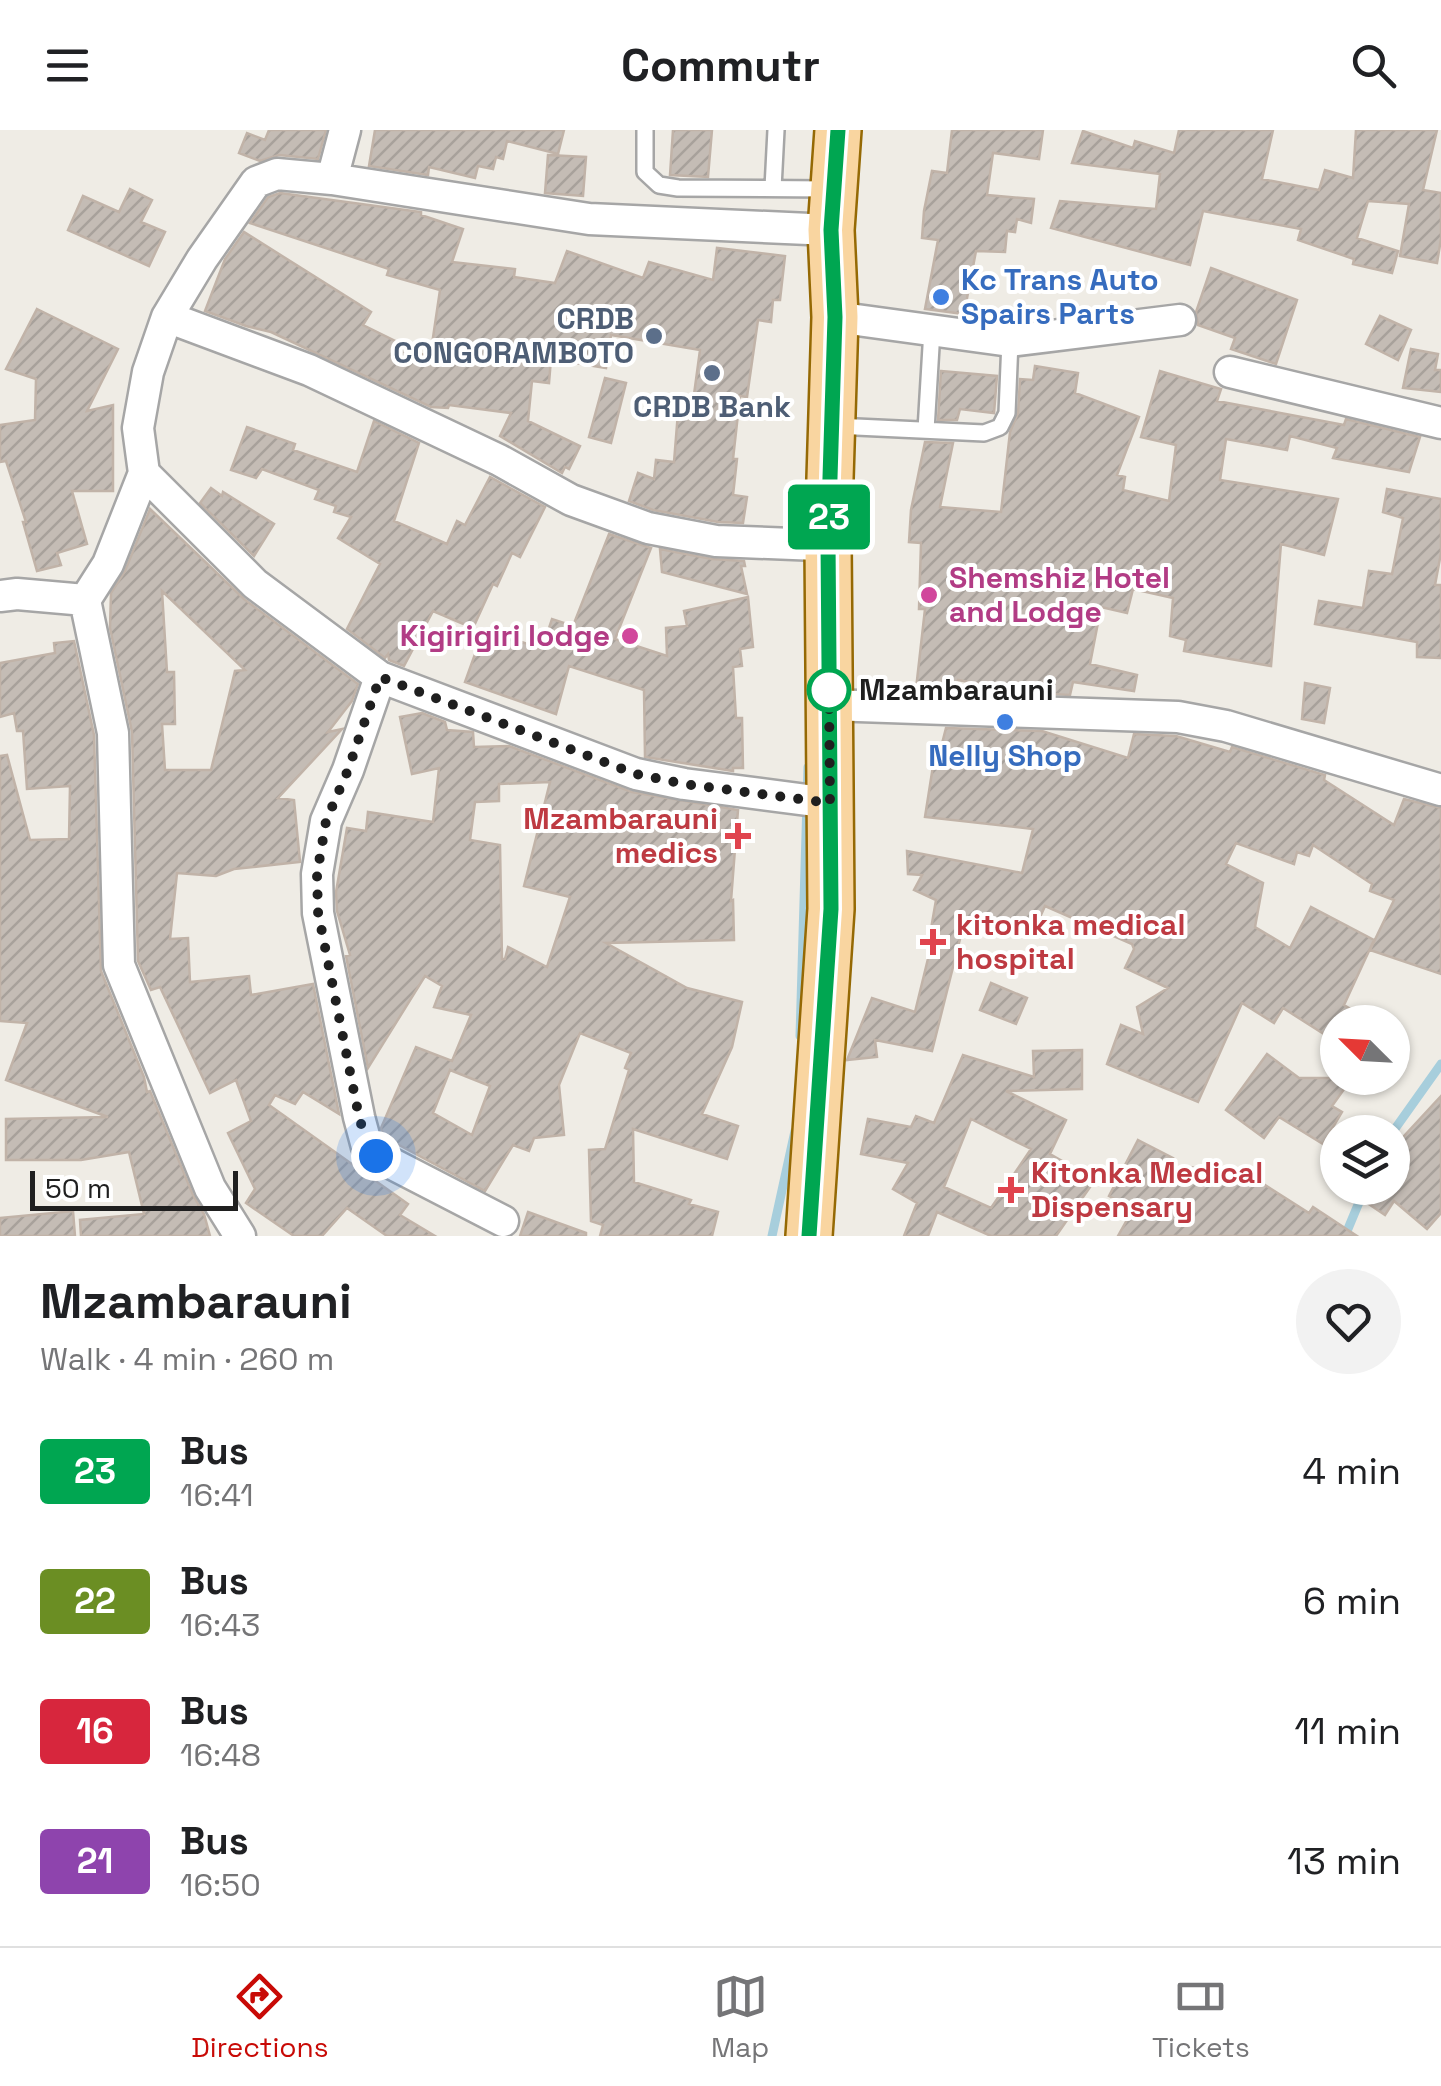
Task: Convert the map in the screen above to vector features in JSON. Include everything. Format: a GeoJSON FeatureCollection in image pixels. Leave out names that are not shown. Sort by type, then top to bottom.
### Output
{"type":"FeatureCollection","features":[{"type":"Feature","properties":{"kind":"main road"},"geometry":{"type":"LineString","coordinates":[[809,1236],[831,909],[828,542],[835,317],[833,210],[838,130]]}},
{"type":"Feature","properties":{"kind":"street"},"geometry":{"type":"LineString","coordinates":[[332,179],[346,130]]}},
{"type":"Feature","properties":{"kind":"street"},"geometry":{"type":"LineString","coordinates":[[236,1234],[210,1188],[118,965],[113,733],[85,600],[108,564],[144,473],[138,428],[148,372],[167,317],[256,182],[277,174],[589,219],[833,210]]}},
{"type":"Feature","properties":{"kind":"street"},"geometry":{"type":"LineString","coordinates":[[167,317],[308,370],[499,460],[572,500],[648,528],[716,542],[828,542]]}},
{"type":"Feature","properties":{"kind":"street"},"geometry":{"type":"LineString","coordinates":[[835,317],[1010,341],[1180,320]]}},
{"type":"Feature","properties":{"kind":"street"},"geometry":{"type":"LineString","coordinates":[[1230,372],[1441,423]]}},
{"type":"Feature","properties":{"kind":"street"},"geometry":{"type":"LineString","coordinates":[[144,473],[255,584],[380,677],[636,774],[830,803]]}},
{"type":"Feature","properties":{"kind":"street"},"geometry":{"type":"LineString","coordinates":[[0,596],[85,600]]}},
{"type":"Feature","properties":{"kind":"street"},"geometry":{"type":"LineString","coordinates":[[380,677],[326,821],[317,874],[318,912],[359,1117],[368,1147],[376,1156],[503,1221]]}},
{"type":"Feature","properties":{"kind":"street"},"geometry":{"type":"LineString","coordinates":[[829,704],[1178,717],[1226,726],[1441,790]]}},
{"type":"Feature","properties":{"kind":"lane"},"geometry":{"type":"LineString","coordinates":[[645,130],[645,172],[659,185],[774,188],[833,210]]}},
{"type":"Feature","properties":{"kind":"lane"},"geometry":{"type":"LineString","coordinates":[[774,188],[776,130]]}},
{"type":"Feature","properties":{"kind":"lane"},"geometry":{"type":"LineString","coordinates":[[926,430],[932,330]]}},
{"type":"Feature","properties":{"kind":"lane"},"geometry":{"type":"LineString","coordinates":[[831,426],[984,433],[1000,427],[1008,413],[1010,341]]}},
{"type":"Feature","properties":{"kind":"building"},"geometry":{"type":"Polygon","coordinates":[[[269,130],[326,130],[318,159],[279,155],[260,161],[239,153],[247,133],[265,140],[269,130]]]}},
{"type":"Feature","properties":{"kind":"building"},"geometry":{"type":"Polygon","coordinates":[[[375,130],[564,130],[558,154],[507,141],[503,159],[496,157],[493,169],[478,166],[475,178],[429,167],[428,175],[369,166],[375,130]]]}},
{"type":"Feature","properties":{"kind":"building"},"geometry":{"type":"Polygon","coordinates":[[[673,130],[712,130],[708,177],[670,175],[673,130]]]}},
{"type":"Feature","properties":{"kind":"building"},"geometry":{"type":"Polygon","coordinates":[[[952,130],[1043,130],[1039,159],[993,153],[987,195],[1034,199],[1031,223],[1017,219],[1015,232],[1007,231],[1005,252],[976,251],[964,314],[925,309],[938,240],[922,238],[924,211],[932,171],[947,173],[952,130]]]}},
{"type":"Feature","properties":{"kind":"building"},"geometry":{"type":"Polygon","coordinates":[[[1179,130],[1273,130],[1262,179],[1319,190],[1325,170],[1353,178],[1356,130],[1437,130],[1423,190],[1441,193],[1437,263],[1400,256],[1409,204],[1368,201],[1357,238],[1398,251],[1392,273],[1353,264],[1354,259],[1298,240],[1301,229],[1203,211],[1190,265],[1051,228],[1060,201],[1156,209],[1160,174],[1072,163],[1083,131],[1133,148],[1135,141],[1174,153],[1179,130]]]}},
{"type":"Feature","properties":{"kind":"building"},"geometry":{"type":"Polygon","coordinates":[[[548,155],[586,157],[583,196],[545,193],[548,155]]]}},
{"type":"Feature","properties":{"kind":"building"},"geometry":{"type":"Polygon","coordinates":[[[130,189],[152,200],[141,222],[165,232],[149,266],[68,230],[83,196],[119,212],[130,189]]]}},
{"type":"Feature","properties":{"kind":"building"},"geometry":{"type":"Polygon","coordinates":[[[280,193],[421,212],[463,229],[452,262],[515,269],[514,277],[555,283],[567,251],[643,278],[649,262],[713,280],[717,248],[785,256],[780,300],[773,300],[771,322],[758,320],[747,397],[740,396],[733,495],[747,497],[743,523],[653,510],[629,501],[638,473],[654,479],[656,460],[674,462],[679,400],[693,402],[700,350],[611,335],[606,368],[551,359],[549,383],[532,381],[528,421],[580,446],[569,469],[565,467],[562,473],[500,436],[511,413],[449,405],[431,407],[271,332],[205,311],[225,259],[244,232],[371,312],[363,325],[430,358],[440,290],[387,275],[389,269],[250,223],[268,197],[280,193]]]}},
{"type":"Feature","properties":{"kind":"building"},"geometry":{"type":"Polygon","coordinates":[[[1211,268],[1297,300],[1276,364],[1231,349],[1235,338],[1198,325],[1196,312],[1211,268]]]}},
{"type":"Feature","properties":{"kind":"building"},"geometry":{"type":"Polygon","coordinates":[[[37,309],[118,349],[87,411],[113,405],[113,491],[72,491],[87,544],[57,553],[61,565],[37,571],[6,461],[0,462],[0,425],[35,420],[36,379],[6,369],[37,309]]]}},
{"type":"Feature","properties":{"kind":"building"},"geometry":{"type":"Polygon","coordinates":[[[1380,316],[1411,330],[1398,360],[1366,344],[1380,316]]]}},
{"type":"Feature","properties":{"kind":"building"},"geometry":{"type":"Polygon","coordinates":[[[1411,349],[1438,354],[1435,370],[1441,370],[1441,392],[1403,388],[1411,349]]]}},
{"type":"Feature","properties":{"kind":"building"},"geometry":{"type":"Polygon","coordinates":[[[1035,366],[1078,373],[1075,393],[1139,417],[1117,475],[1125,477],[1123,490],[1169,501],[1176,445],[1141,437],[1160,371],[1221,389],[1217,401],[1344,425],[1346,419],[1420,437],[1409,472],[1333,458],[1337,448],[1290,436],[1287,450],[1226,439],[1220,480],[1338,499],[1324,555],[1281,544],[1271,666],[1184,651],[1186,640],[1170,636],[1173,598],[1133,589],[1127,613],[1101,607],[1090,664],[1137,675],[1134,691],[1073,682],[1070,695],[1029,693],[958,680],[955,691],[916,689],[925,609],[919,609],[921,543],[909,542],[911,510],[925,442],[953,443],[940,507],[1001,512],[1020,379],[1033,380],[1035,366]]]}},
{"type":"Feature","properties":{"kind":"building"},"geometry":{"type":"Polygon","coordinates":[[[941,371],[997,376],[994,413],[960,409],[957,420],[938,420],[941,371]]]}},
{"type":"Feature","properties":{"kind":"building"},"geometry":{"type":"Polygon","coordinates":[[[605,378],[626,383],[611,443],[589,437],[605,378]]]}},
{"type":"Feature","properties":{"kind":"building"},"geometry":{"type":"Polygon","coordinates":[[[374,421],[419,443],[394,521],[447,544],[457,521],[465,525],[490,477],[545,507],[520,557],[512,553],[497,586],[493,584],[473,628],[433,611],[404,666],[389,660],[388,654],[385,658],[347,629],[380,564],[338,538],[351,517],[334,512],[336,506],[315,499],[319,490],[262,469],[256,478],[231,470],[247,427],[295,444],[293,450],[357,472],[374,421]]]}},
{"type":"Feature","properties":{"kind":"building"},"geometry":{"type":"Polygon","coordinates":[[[211,488],[274,524],[254,556],[200,503],[211,488]]]}},
{"type":"Feature","properties":{"kind":"building"},"geometry":{"type":"Polygon","coordinates":[[[1387,489],[1441,499],[1441,553],[1435,585],[1441,585],[1441,658],[1417,657],[1417,642],[1315,624],[1319,601],[1363,608],[1369,571],[1392,574],[1403,518],[1383,512],[1387,489]]]}},
{"type":"Feature","properties":{"kind":"building"},"geometry":{"type":"Polygon","coordinates":[[[150,509],[244,599],[358,684],[352,701],[328,732],[342,729],[278,798],[294,800],[300,862],[234,869],[216,876],[177,873],[170,939],[188,938],[190,982],[249,976],[251,995],[313,984],[339,1114],[303,1092],[295,1104],[275,1095],[269,1105],[408,1204],[400,1215],[435,1236],[387,1236],[347,1208],[322,1236],[294,1236],[246,1203],[255,1189],[228,1133],[251,1121],[236,1080],[210,1093],[160,987],[151,990],[138,961],[132,732],[110,628],[111,593],[125,571],[150,509]],[[162,591],[167,672],[174,672],[175,724],[162,724],[165,770],[211,770],[235,671],[245,670],[162,591]]]}},
{"type":"Feature","properties":{"kind":"building"},"geometry":{"type":"Polygon","coordinates":[[[609,534],[651,548],[615,639],[667,656],[666,628],[687,626],[684,611],[748,597],[753,647],[740,649],[742,666],[733,667],[736,718],[742,718],[743,768],[733,771],[645,757],[644,690],[569,666],[556,714],[465,682],[484,629],[542,649],[552,619],[573,626],[609,534]]]}},
{"type":"Feature","properties":{"kind":"building"},"geometry":{"type":"Polygon","coordinates":[[[660,549],[744,561],[745,566],[741,566],[747,594],[662,572],[660,549]]]}},
{"type":"Feature","properties":{"kind":"building"},"geometry":{"type":"Polygon","coordinates":[[[74,641],[94,735],[101,971],[147,1092],[150,1091],[204,1214],[210,1236],[81,1236],[80,1220],[144,1214],[129,1152],[81,1160],[6,1160],[6,1119],[108,1117],[6,1080],[27,1023],[0,1021],[0,756],[7,755],[30,840],[69,839],[70,786],[27,789],[23,731],[17,731],[14,713],[0,717],[0,663],[55,653],[54,643],[74,641]]]}},
{"type":"Feature","properties":{"kind":"building"},"geometry":{"type":"Polygon","coordinates":[[[1305,683],[1330,688],[1324,723],[1302,719],[1305,683]]]}},
{"type":"Feature","properties":{"kind":"building"},"geometry":{"type":"Polygon","coordinates":[[[422,713],[445,722],[447,730],[473,732],[474,747],[509,746],[632,792],[738,810],[731,901],[734,940],[606,943],[687,988],[742,1002],[732,1047],[702,1114],[738,1126],[727,1159],[633,1129],[634,1182],[718,1212],[712,1236],[600,1236],[603,1225],[591,1221],[589,1150],[605,1149],[631,1053],[580,1033],[559,1085],[564,1135],[534,1138],[529,1151],[513,1145],[485,1191],[384,1137],[381,1128],[416,1047],[452,1061],[471,1015],[434,1007],[442,986],[425,976],[368,1068],[336,892],[347,828],[366,831],[368,812],[433,822],[439,768],[412,774],[400,717],[422,713]],[[550,782],[499,784],[499,801],[475,802],[470,840],[500,845],[502,959],[508,947],[547,967],[570,897],[524,886],[550,782]],[[450,1070],[433,1113],[472,1135],[490,1086],[450,1070]]]}},
{"type":"Feature","properties":{"kind":"building"},"geometry":{"type":"Polygon","coordinates":[[[946,728],[1042,731],[1128,758],[1134,734],[1176,736],[1230,752],[1232,747],[1325,775],[1324,780],[1394,825],[1404,799],[1441,808],[1441,974],[1370,950],[1394,900],[1370,891],[1372,884],[1313,845],[1309,856],[1297,852],[1294,864],[1236,843],[1226,864],[1263,883],[1255,927],[1290,948],[1311,907],[1374,940],[1344,1005],[1320,1005],[1320,1032],[1283,1008],[1274,1023],[1242,1003],[1198,1102],[1107,1064],[1121,1025],[1143,1034],[1137,1007],[1168,988],[1125,968],[1134,949],[1132,944],[1045,906],[1036,926],[1017,922],[1016,930],[965,919],[932,1051],[875,1040],[877,1057],[847,1060],[872,998],[915,1012],[935,930],[931,929],[936,900],[914,890],[922,875],[908,874],[907,851],[1022,873],[1033,829],[925,817],[933,766],[936,767],[946,728]]]}},
{"type":"Feature","properties":{"kind":"building"},"geometry":{"type":"Polygon","coordinates":[[[991,983],[1027,998],[1016,1024],[980,1010],[991,983]]]}},
{"type":"Feature","properties":{"kind":"building"},"geometry":{"type":"Polygon","coordinates":[[[1082,1050],[1082,1089],[1006,1091],[1066,1120],[1050,1154],[1095,1180],[1056,1236],[991,1236],[937,1212],[928,1236],[904,1236],[917,1203],[893,1189],[908,1163],[861,1154],[868,1119],[911,1127],[916,1116],[934,1123],[963,1055],[1034,1077],[1033,1051],[1082,1050]],[[971,1119],[944,1187],[991,1208],[1031,1149],[971,1119]]]}},
{"type":"Feature","properties":{"kind":"building"},"geometry":{"type":"Polygon","coordinates":[[[1267,1054],[1299,1078],[1320,1078],[1320,1095],[1340,1095],[1332,1106],[1342,1112],[1320,1115],[1320,1142],[1279,1117],[1264,1138],[1226,1110],[1267,1054]]]}},
{"type":"Feature","properties":{"kind":"building"},"geometry":{"type":"Polygon","coordinates":[[[1441,1096],[1441,1213],[1427,1229],[1399,1205],[1410,1205],[1410,1130],[1441,1096]]]}},
{"type":"Feature","properties":{"kind":"building"},"geometry":{"type":"Polygon","coordinates":[[[1138,1140],[1173,1158],[1167,1171],[1177,1177],[1185,1166],[1254,1178],[1309,1213],[1313,1207],[1357,1236],[1118,1236],[1133,1209],[1109,1196],[1138,1140]]]}},
{"type":"Feature","properties":{"kind":"building"},"geometry":{"type":"Polygon","coordinates":[[[1370,1205],[1391,1205],[1385,1215],[1370,1205]]]}},
{"type":"Feature","properties":{"kind":"building"},"geometry":{"type":"Polygon","coordinates":[[[73,1211],[75,1236],[0,1236],[0,1218],[73,1211]]]}},
{"type":"Feature","properties":{"kind":"building"},"geometry":{"type":"Polygon","coordinates":[[[528,1212],[586,1233],[586,1236],[520,1236],[528,1212]]]}},
{"type":"Feature","properties":{"kind":"waterway"},"geometry":{"type":"LineString","coordinates":[[800,1036],[808,767]]}},
{"type":"Feature","properties":{"kind":"waterway"},"geometry":{"type":"LineString","coordinates":[[1405,1115],[1441,1064]]}},
{"type":"Feature","properties":{"kind":"waterway"},"geometry":{"type":"LineString","coordinates":[[772,1236],[795,1131]]}},
{"type":"Feature","properties":{"kind":"waterway"},"geometry":{"type":"LineString","coordinates":[[1345,1236],[1358,1205]]}},
{"type":"Feature","properties":{"kind":"bus line","name":"23"},"geometry":{"type":"LineString","coordinates":[[809,1236],[831,909],[828,542],[835,317],[831,230],[838,130]]}},
{"type":"Feature","properties":{"kind":"place","name":"Kc Trans Auto Spairs Parts"},"geometry":{"type":"Point","coordinates":[941,297]}},
{"type":"Feature","properties":{"kind":"place","name":"CRDB CONGORAMBOTO"},"geometry":{"type":"Point","coordinates":[654,336]}},
{"type":"Feature","properties":{"kind":"place","name":"CRDB Bank"},"geometry":{"type":"Point","coordinates":[712,373]}},
{"type":"Feature","properties":{"kind":"place","name":"Shemshiz Hotel and Lodge"},"geometry":{"type":"Point","coordinates":[929,595]}},
{"type":"Feature","properties":{"kind":"place","name":"Kigirigiri lodge"},"geometry":{"type":"Point","coordinates":[630,636]}},
{"type":"Feature","properties":{"kind":"place","name":"Mzambarauni"},"geometry":{"type":"Point","coordinates":[829,690]}},
{"type":"Feature","properties":{"kind":"place","name":"Nelly Shop"},"geometry":{"type":"Point","coordinates":[1005,722]}},
{"type":"Feature","properties":{"kind":"place","name":"Mzambarauni medics"},"geometry":{"type":"Point","coordinates":[738,836]}},
{"type":"Feature","properties":{"kind":"place","name":"kitonka medical hospital"},"geometry":{"type":"Point","coordinates":[933,942]}},
{"type":"Feature","properties":{"kind":"place","name":"Kitonka Medical Dispensary"},"geometry":{"type":"Point","coordinates":[1011,1190]}},
{"type":"Feature","properties":{"kind":"route"},"geometry":{"type":"LineString","coordinates":[[376,1156],[368,1147],[359,1117],[318,912],[317,874],[326,821],[380,677],[636,774],[830,803],[829,690]]}}]}
